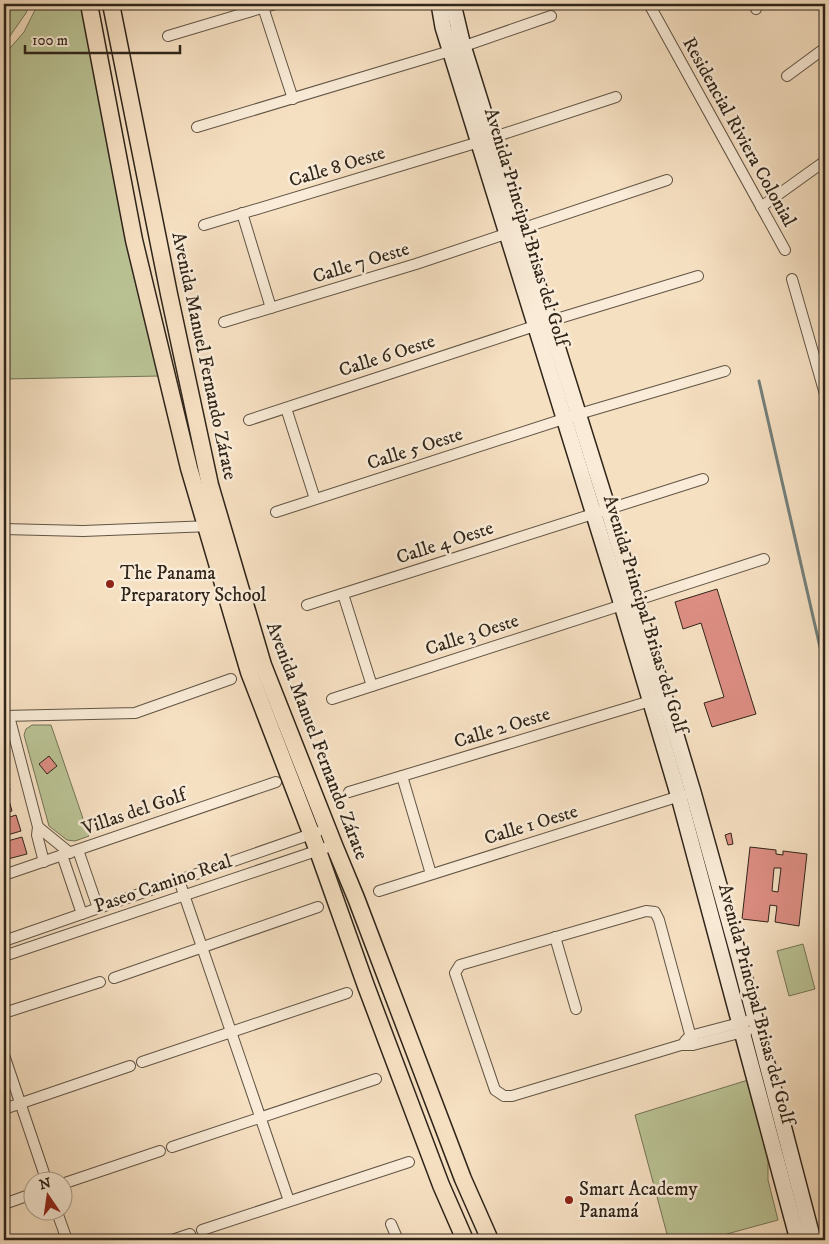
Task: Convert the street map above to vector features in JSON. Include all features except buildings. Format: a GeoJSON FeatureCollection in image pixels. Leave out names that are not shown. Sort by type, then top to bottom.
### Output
{"type":"FeatureCollection","features":[{"type":"Feature","properties":{"kind":"main road","name":"Avenida Manuel Fernando Zárate"},"geometry":{"type":"LineString","coordinates":[[89,4],[134,240],[189,468],[214,525],[263,665],[328,829],[326,848],[369,995],[440,1185],[465,1240]]}},
{"type":"Feature","properties":{"kind":"main road","name":"Avenida Manuel Fernando Zárate"},"geometry":{"type":"LineString","coordinates":[[111,4],[169,294],[210,485],[214,525],[249,672],[312,834],[326,848],[360,907],[463,1179],[490,1240]]}},
{"type":"Feature","properties":{"kind":"street"},"geometry":{"type":"LineString","coordinates":[[168,36],[263,5],[275,4]]}},
{"type":"Feature","properties":{"kind":"street","name":"Avenida Principal Brisas del Golf"},"geometry":{"type":"LineString","coordinates":[[439,4],[443,27],[457,48]]}},
{"type":"Feature","properties":{"kind":"street","name":"Avenida Principal Brisas del Golf"},"geometry":{"type":"LineString","coordinates":[[453,4],[457,48],[572,416],[608,509],[629,602],[686,794],[749,1025],[812,1240]]}},
{"type":"Feature","properties":{"kind":"street","name":"Residencial Riviera Colonial"},"geometry":{"type":"LineString","coordinates":[[649,4],[784,250]]}},
{"type":"Feature","properties":{"kind":"street"},"geometry":{"type":"LineString","coordinates":[[263,5],[293,98]]}},
{"type":"Feature","properties":{"kind":"street"},"geometry":{"type":"LineString","coordinates":[[197,128],[457,48],[551,16]]}},
{"type":"Feature","properties":{"kind":"street"},"geometry":{"type":"LineString","coordinates":[[787,76],[825,48]]}},
{"type":"Feature","properties":{"kind":"street","name":"Calle 8 Oeste"},"geometry":{"type":"LineString","coordinates":[[204,225],[486,140],[616,97]]}},
{"type":"Feature","properties":{"kind":"street"},"geometry":{"type":"LineString","coordinates":[[761,207],[825,161]]}},
{"type":"Feature","properties":{"kind":"street","name":"Calle 7 Oeste"},"geometry":{"type":"LineString","coordinates":[[224,322],[416,264],[667,180]]}},
{"type":"Feature","properties":{"kind":"street"},"geometry":{"type":"LineString","coordinates":[[242,213],[271,308]]}},
{"type":"Feature","properties":{"kind":"street","name":"Calle 6 Oeste"},"geometry":{"type":"LineString","coordinates":[[249,420],[543,324],[698,276]]}},
{"type":"Feature","properties":{"kind":"street"},"geometry":{"type":"LineString","coordinates":[[792,279],[825,394]]}},
{"type":"Feature","properties":{"kind":"street","name":"Calle 5 Oeste"},"geometry":{"type":"LineString","coordinates":[[276,512],[572,416],[725,371]]}},
{"type":"Feature","properties":{"kind":"street"},"geometry":{"type":"LineString","coordinates":[[286,408],[315,499]]}},
{"type":"Feature","properties":{"kind":"street","name":"Avenida Principal Brisas del Golf"},"geometry":{"type":"LineString","coordinates":[[572,416],[594,514],[629,602]]}},
{"type":"Feature","properties":{"kind":"street","name":"Calle 4 Oeste"},"geometry":{"type":"LineString","coordinates":[[307,605],[702,479]]}},
{"type":"Feature","properties":{"kind":"street"},"geometry":{"type":"LineString","coordinates":[[4,529],[83,531],[214,525]]}},
{"type":"Feature","properties":{"kind":"street","name":"Calle 3 Oeste"},"geometry":{"type":"LineString","coordinates":[[332,699],[764,559]]}},
{"type":"Feature","properties":{"kind":"street"},"geometry":{"type":"LineString","coordinates":[[343,594],[372,686]]}},
{"type":"Feature","properties":{"kind":"street"},"geometry":{"type":"LineString","coordinates":[[44,862],[37,835],[38,827],[7,716],[135,713],[232,679]]}},
{"type":"Feature","properties":{"kind":"street","name":"Calle 2 Oeste"},"geometry":{"type":"LineString","coordinates":[[349,792],[658,699]]}},
{"type":"Feature","properties":{"kind":"street"},"geometry":{"type":"LineString","coordinates":[[402,776],[431,874]]}},
{"type":"Feature","properties":{"kind":"street","name":"Villas del Golf"},"geometry":{"type":"LineString","coordinates":[[4,875],[276,782]]}},
{"type":"Feature","properties":{"kind":"street","name":"Calle 1 Oeste"},"geometry":{"type":"LineString","coordinates":[[379,891],[686,794]]}},
{"type":"Feature","properties":{"kind":"street"},"geometry":{"type":"LineString","coordinates":[[38,827],[70,853],[98,908]]}},
{"type":"Feature","properties":{"kind":"street","name":"Paseo Camino Real"},"geometry":{"type":"LineString","coordinates":[[4,941],[328,829]]}},
{"type":"Feature","properties":{"kind":"street","name":"Paseo Camino Real"},"geometry":{"type":"LineString","coordinates":[[4,956],[326,848]]}},
{"type":"Feature","properties":{"kind":"street"},"geometry":{"type":"LineString","coordinates":[[70,853],[82,914]]}},
{"type":"Feature","properties":{"kind":"street"},"geometry":{"type":"LineString","coordinates":[[178,880],[290,1201]]}},
{"type":"Feature","properties":{"kind":"street"},"geometry":{"type":"LineString","coordinates":[[114,978],[318,908]]}},
{"type":"Feature","properties":{"kind":"street"},"geometry":{"type":"LineString","coordinates":[[691,1040],[659,920],[655,912],[646,911],[460,965],[455,973],[496,1090],[504,1096],[512,1096],[682,1045],[691,1040],[749,1025]]}},
{"type":"Feature","properties":{"kind":"street"},"geometry":{"type":"LineString","coordinates":[[555,937],[576,1009]]}},
{"type":"Feature","properties":{"kind":"street"},"geometry":{"type":"LineString","coordinates":[[4,1013],[100,982]]}},
{"type":"Feature","properties":{"kind":"street"},"geometry":{"type":"LineString","coordinates":[[142,1062],[347,993]]}},
{"type":"Feature","properties":{"kind":"street","name":"Avenida Principal Brisas del Golf"},"geometry":{"type":"LineString","coordinates":[[749,1025],[798,1240]]}},
{"type":"Feature","properties":{"kind":"street"},"geometry":{"type":"LineString","coordinates":[[4,1055],[44,1172]]}},
{"type":"Feature","properties":{"kind":"street"},"geometry":{"type":"LineString","coordinates":[[4,1109],[130,1066]]}},
{"type":"Feature","properties":{"kind":"street"},"geometry":{"type":"LineString","coordinates":[[172,1147],[376,1079]]}},
{"type":"Feature","properties":{"kind":"street"},"geometry":{"type":"LineString","coordinates":[[72,1181],[160,1151]]}},
{"type":"Feature","properties":{"kind":"street"},"geometry":{"type":"LineString","coordinates":[[202,1230],[409,1162]]}},
{"type":"Feature","properties":{"kind":"street"},"geometry":{"type":"LineString","coordinates":[[4,1204],[22,1198]]}},
{"type":"Feature","properties":{"kind":"street"},"geometry":{"type":"LineString","coordinates":[[61,1222],[67,1240]]}},
{"type":"Feature","properties":{"kind":"street"},"geometry":{"type":"LineString","coordinates":[[391,1224],[398,1240]]}},
{"type":"Feature","properties":{"kind":"street"},"geometry":{"type":"LineString","coordinates":[[172,1240],[190,1234]]}},
{"type":"Feature","properties":{"kind":"green space"},"geometry":{"type":"Polygon","coordinates":[[[4,4],[29,4],[26,13],[5,43],[4,43],[4,4]]]}},
{"type":"Feature","properties":{"kind":"green space"},"geometry":{"type":"Polygon","coordinates":[[[36,4],[89,4],[160,376],[4,379],[4,55],[24,32],[36,8],[36,4]]]}},
{"type":"Feature","properties":{"kind":"green space"},"geometry":{"type":"Polygon","coordinates":[[[32,725],[51,725],[89,836],[75,841],[67,840],[49,826],[24,735],[26,729],[32,725]]]}},
{"type":"Feature","properties":{"kind":"green space"},"geometry":{"type":"Polygon","coordinates":[[[803,944],[815,989],[789,996],[777,951],[803,944]]]}},
{"type":"Feature","properties":{"kind":"green space"},"geometry":{"type":"Polygon","coordinates":[[[748,1080],[768,1155],[768,1180],[778,1220],[705,1240],[679,1240],[667,1234],[635,1115],[748,1080]]]}},
{"type":"Feature","properties":{"kind":"waterway"},"geometry":{"type":"LineString","coordinates":[[759,381],[825,669]]}},
{"type":"Feature","properties":{"kind":"place","name":"The Panama Preparatory School"},"geometry":{"type":"Point","coordinates":[110,584]}},
{"type":"Feature","properties":{"kind":"place","name":"Smart Academy Panamá"},"geometry":{"type":"Point","coordinates":[569,1200]}}]}
